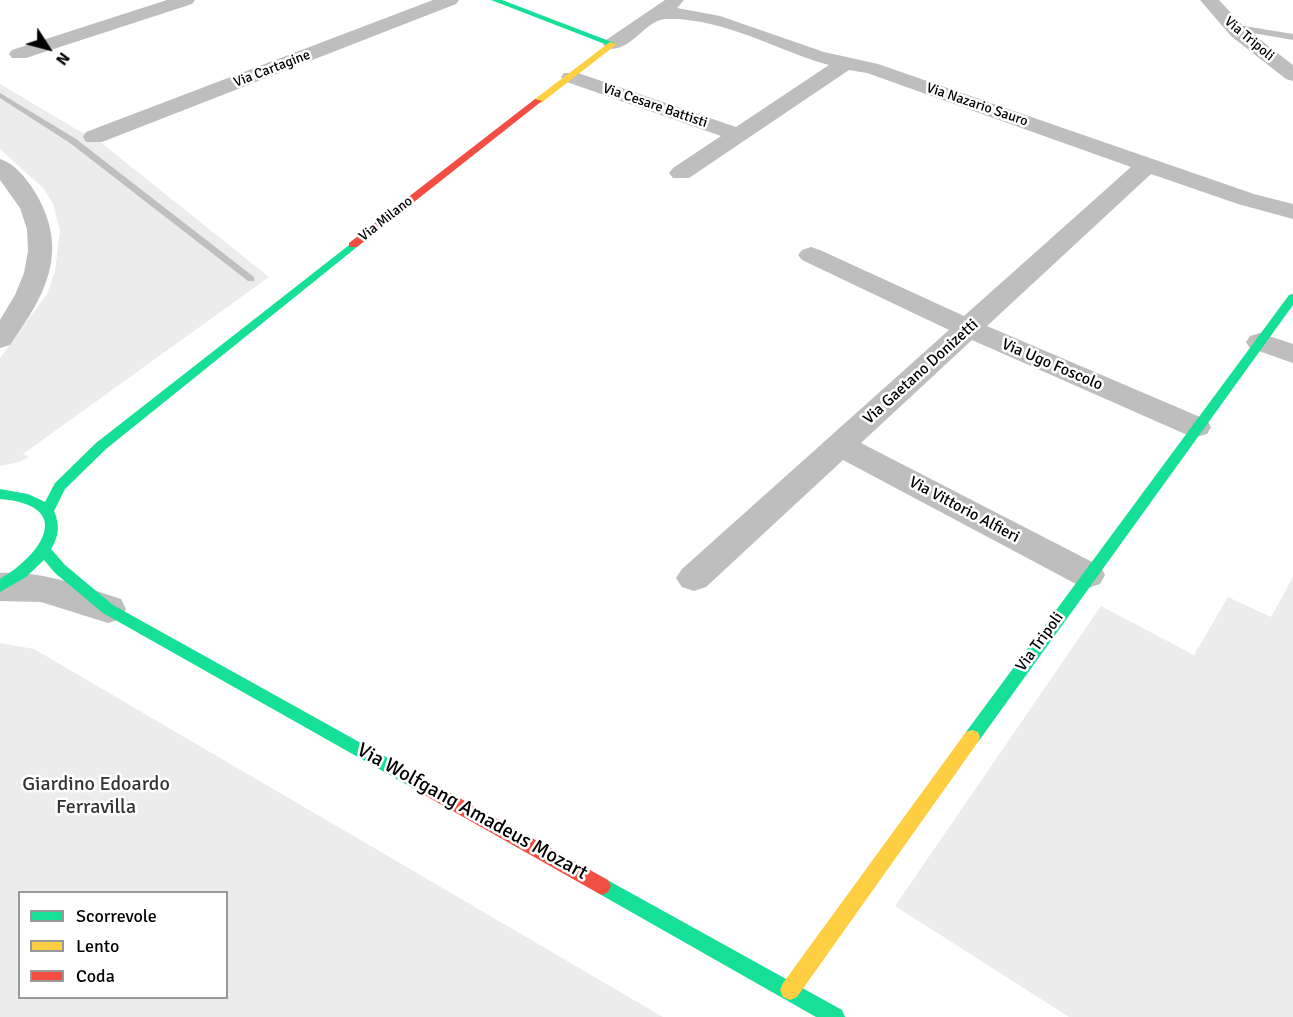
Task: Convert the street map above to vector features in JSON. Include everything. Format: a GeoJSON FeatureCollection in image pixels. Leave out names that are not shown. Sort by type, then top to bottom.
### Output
{"type":"FeatureCollection","features":[{"type":"Feature","properties":{"kind":"street"},"geometry":{"type":"LineString","coordinates":[[19,54],[186,0]]}},
{"type":"Feature","properties":{"kind":"street","name":"Via Cartagine"},"geometry":{"type":"LineString","coordinates":[[94,137],[450,0]]}},
{"type":"Feature","properties":{"kind":"street"},"geometry":{"type":"LineString","coordinates":[[495,0],[613,44]]}},
{"type":"Feature","properties":{"kind":"street","name":"Via Milano"},"geometry":{"type":"LineString","coordinates":[[48,510],[60,486],[101,446],[388,217],[613,44],[677,0]]}},
{"type":"Feature","properties":{"kind":"street","name":"Via Tripoli"},"geometry":{"type":"LineString","coordinates":[[1209,0],[1232,27],[1293,75]]}},
{"type":"Feature","properties":{"kind":"street","name":"Via Nazario Sauro"},"geometry":{"type":"LineString","coordinates":[[658,13],[703,15],[843,65],[871,68],[1293,212]]}},
{"type":"Feature","properties":{"kind":"street","name":"Via Cesare Battisti"},"geometry":{"type":"LineString","coordinates":[[681,173],[843,65]]}},
{"type":"Feature","properties":{"kind":"street","name":"Via Cesare Battisti"},"geometry":{"type":"LineString","coordinates":[[571,77],[738,135]]}},
{"type":"Feature","properties":{"kind":"street","name":"Via Gaetano Donizetti"},"geometry":{"type":"LineString","coordinates":[[694,578],[1148,164]]}},
{"type":"Feature","properties":{"kind":"street"},"geometry":{"type":"LineString","coordinates":[[0,166],[16,180],[32,202],[40,228],[38,268],[30,292],[0,339]]}},
{"type":"Feature","properties":{"kind":"street","name":"Via Ugo Foscolo"},"geometry":{"type":"LineString","coordinates":[[811,255],[969,329],[1196,427]]}},
{"type":"Feature","properties":{"kind":"street","name":"Via Tripoli"},"geometry":{"type":"LineString","coordinates":[[790,990],[1088,574],[1293,297]]}},
{"type":"Feature","properties":{"kind":"street"},"geometry":{"type":"LineString","coordinates":[[1260,342],[1293,354]]}},
{"type":"Feature","properties":{"kind":"street","name":"Via Milano"},"geometry":{"type":"LineString","coordinates":[[57,469],[101,446]]}},
{"type":"Feature","properties":{"kind":"street","name":"Via Vittorio Alfieri"},"geometry":{"type":"LineString","coordinates":[[841,446],[1088,574]]}},
{"type":"Feature","properties":{"kind":"street"},"geometry":{"type":"LineString","coordinates":[[4,493],[28,483]]}},
{"type":"Feature","properties":{"kind":"street"},"geometry":{"type":"LineString","coordinates":[[0,586],[24,571],[44,549],[52,528],[48,510],[32,498],[4,493]]}},
{"type":"Feature","properties":{"kind":"street","name":"Via Wolfgang Amadeus Mozart"},"geometry":{"type":"LineString","coordinates":[[44,549],[60,569],[108,609],[835,1017]]}},
{"type":"Feature","properties":{"kind":"street","name":"Via Wolfgang Amadeus Mozart"},"geometry":{"type":"LineString","coordinates":[[0,586],[21,585],[36,588],[108,609]]}},
{"type":"Feature","properties":{"kind":"lane"},"geometry":{"type":"LineString","coordinates":[[1232,27],[1293,37]]}},
{"type":"Feature","properties":{"kind":"green space"},"geometry":{"type":"Polygon","coordinates":[[[0,84],[81,132],[94,137],[269,277],[23,454],[29,457],[19,462],[0,466],[0,358],[47,294],[55,271],[60,231],[53,204],[44,189],[0,149],[0,84]]]}},
{"type":"Feature","properties":{"kind":"green space"},"geometry":{"type":"Polygon","coordinates":[[[1293,577],[1293,1017],[1069,1017],[895,906],[1101,606],[1194,655],[1228,597],[1271,617],[1293,577]]]}},
{"type":"Feature","properties":{"kind":"green space","name":"Giardino Edoardo Ferravilla"},"geometry":{"type":"Polygon","coordinates":[[[0,643],[34,649],[663,1017],[0,1017],[0,643]]]}},
{"type":"Feature","properties":{"kind":"waterway"},"geometry":{"type":"LineString","coordinates":[[0,95],[73,141],[251,279]]}},
{"type":"Feature","properties":{"kind":"traffic: fast"},"geometry":{"type":"LineString","coordinates":[[495,0],[613,44]]}},
{"type":"Feature","properties":{"kind":"traffic: fast"},"geometry":{"type":"LineString","coordinates":[[48,510],[60,486],[101,446],[353,245]]}},
{"type":"Feature","properties":{"kind":"traffic: fast"},"geometry":{"type":"LineString","coordinates":[[972,737],[1293,297]]}},
{"type":"Feature","properties":{"kind":"traffic: fast"},"geometry":{"type":"LineString","coordinates":[[0,494],[15,495],[39,504],[47,511],[52,521],[52,532],[48,544],[38,558],[20,574],[0,586]]}},
{"type":"Feature","properties":{"kind":"traffic: fast"},"geometry":{"type":"LineString","coordinates":[[44,550],[60,569],[108,609],[425,787]]}},
{"type":"Feature","properties":{"kind":"traffic: fast"},"geometry":{"type":"LineString","coordinates":[[602,886],[835,1017]]}},
{"type":"Feature","properties":{"kind":"traffic: slow"},"geometry":{"type":"LineString","coordinates":[[538,101],[613,44]]}},
{"type":"Feature","properties":{"kind":"traffic: slow"},"geometry":{"type":"LineString","coordinates":[[790,990],[972,737]]}},
{"type":"Feature","properties":{"kind":"traffic: jam"},"geometry":{"type":"LineString","coordinates":[[353,245],[538,101]]}},
{"type":"Feature","properties":{"kind":"traffic: jam"},"geometry":{"type":"LineString","coordinates":[[425,787],[602,886]]}}]}
